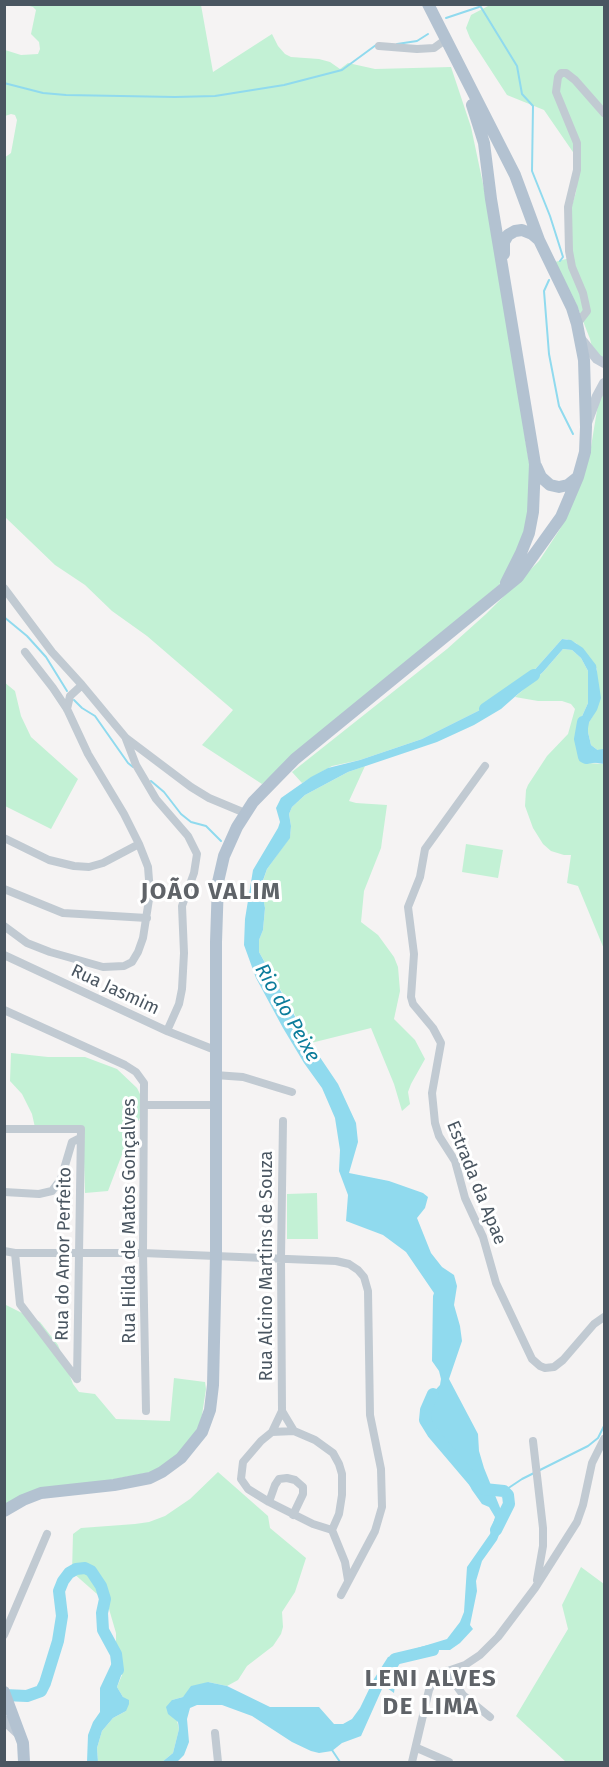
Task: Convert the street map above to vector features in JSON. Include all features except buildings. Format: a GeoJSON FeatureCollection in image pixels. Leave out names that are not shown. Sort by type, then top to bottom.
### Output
{"type":"FeatureCollection","features":[{"type":"Feature","properties":{"kind":"main road"},"geometry":{"type":"LineString","coordinates":[[4,1511],[41,1493],[114,1485],[150,1478],[169,1468],[191,1447],[207,1421],[212,1399],[216,1255],[215,1050],[218,882],[224,856],[245,813],[262,792],[312,744],[518,577],[561,517],[579,477],[585,452],[584,360],[572,308],[540,240],[515,175],[428,4]]}},
{"type":"Feature","properties":{"kind":"main road"},"geometry":{"type":"LineString","coordinates":[[458,65],[484,143],[535,464],[534,512],[529,532],[502,592]]}},
{"type":"Feature","properties":{"kind":"main road"},"geometry":{"type":"LineString","coordinates":[[503,273],[504,242],[508,235],[522,230],[540,240]]}},
{"type":"Feature","properties":{"kind":"main road"},"geometry":{"type":"LineString","coordinates":[[580,338],[597,359],[604,363]]}},
{"type":"Feature","properties":{"kind":"main road"},"geometry":{"type":"LineString","coordinates":[[586,427],[604,383]]}},
{"type":"Feature","properties":{"kind":"main road"},"geometry":{"type":"LineString","coordinates":[[535,464],[541,477],[550,485],[559,487],[568,485],[579,477]]}},
{"type":"Feature","properties":{"kind":"main road"},"geometry":{"type":"LineString","coordinates":[[7,1698],[23,1743],[24,1762]]}},
{"type":"Feature","properties":{"kind":"main road"},"geometry":{"type":"LineString","coordinates":[[4,1719],[19,1734]]}},
{"type":"Feature","properties":{"kind":"street"},"geometry":{"type":"LineString","coordinates":[[379,46],[434,48],[445,40]]}},
{"type":"Feature","properties":{"kind":"street"},"geometry":{"type":"LineString","coordinates":[[577,324],[587,311],[569,251],[568,207],[576,177],[577,150],[571,124],[556,92],[558,77],[561,73],[566,73],[575,80],[604,113]]}},
{"type":"Feature","properties":{"kind":"street"},"geometry":{"type":"LineString","coordinates":[[4,588],[52,652],[126,738],[190,787],[209,798],[245,813]]}},
{"type":"Feature","properties":{"kind":"street"},"geometry":{"type":"LineString","coordinates":[[4,926],[21,939],[39,948],[92,965],[114,968],[124,966],[135,958],[143,938],[147,918],[150,877],[139,844],[88,754],[67,709],[25,652]]}},
{"type":"Feature","properties":{"kind":"street"},"geometry":{"type":"LineString","coordinates":[[67,709],[70,696],[82,685]]}},
{"type":"Feature","properties":{"kind":"street"},"geometry":{"type":"LineString","coordinates":[[126,738],[136,765],[156,799],[188,836],[197,854],[194,873],[182,906],[184,953],[181,996],[167,1031]]}},
{"type":"Feature","properties":{"kind":"street","name":"Estrada da Apae"},"geometry":{"type":"LineString","coordinates":[[485,766],[425,849],[420,877],[408,906],[414,954],[411,998],[441,1043],[432,1093],[435,1123],[455,1161],[465,1198],[488,1250],[496,1282],[532,1359],[545,1368],[554,1367],[563,1360],[594,1324],[604,1317]]}},
{"type":"Feature","properties":{"kind":"street"},"geometry":{"type":"LineString","coordinates":[[4,838],[49,861],[89,867],[103,863],[139,844]]}},
{"type":"Feature","properties":{"kind":"street"},"geometry":{"type":"LineString","coordinates":[[4,889],[63,913],[147,918]]}},
{"type":"Feature","properties":{"kind":"street","name":"Rua Jasmim"},"geometry":{"type":"LineString","coordinates":[[4,955],[167,1031],[215,1050]]}},
{"type":"Feature","properties":{"kind":"street","name":"Rua Hilda de Matos Gonçalves"},"geometry":{"type":"LineString","coordinates":[[4,1010],[136,1072],[144,1083],[143,1253],[146,1411]]}},
{"type":"Feature","properties":{"kind":"street"},"geometry":{"type":"LineString","coordinates":[[215,1075],[243,1077],[292,1092]]}},
{"type":"Feature","properties":{"kind":"street"},"geometry":{"type":"LineString","coordinates":[[145,1105],[216,1105]]}},
{"type":"Feature","properties":{"kind":"street","name":"Rua Alcino Martins de Souza"},"geometry":{"type":"LineString","coordinates":[[283,1121],[282,1411],[272,1432],[251,1450],[243,1462],[241,1471],[243,1484],[269,1502],[293,1515],[332,1530]]}},
{"type":"Feature","properties":{"kind":"street"},"geometry":{"type":"LineString","coordinates":[[4,1129],[80,1133]]}},
{"type":"Feature","properties":{"kind":"street"},"geometry":{"type":"LineString","coordinates":[[4,1192],[39,1194],[52,1191],[61,1179],[72,1142],[80,1133]]}},
{"type":"Feature","properties":{"kind":"street","name":"Rua do Amor Perfeito"},"geometry":{"type":"LineString","coordinates":[[15,1253],[20,1304],[77,1379],[80,1133]]}},
{"type":"Feature","properties":{"kind":"street"},"geometry":{"type":"LineString","coordinates":[[4,1251],[216,1255],[336,1261],[349,1264],[364,1277],[368,1291],[370,1415],[381,1469],[382,1507],[375,1531],[341,1595]]}},
{"type":"Feature","properties":{"kind":"street"},"geometry":{"type":"LineString","coordinates":[[282,1411],[294,1431]]}},
{"type":"Feature","properties":{"kind":"street"},"geometry":{"type":"LineString","coordinates":[[272,1432],[294,1431],[315,1440],[333,1453],[339,1464],[342,1474],[342,1495],[339,1514],[332,1530],[345,1562],[348,1580]]}},
{"type":"Feature","properties":{"kind":"street"},"geometry":{"type":"LineString","coordinates":[[412,1762],[431,1685],[435,1678],[446,1671],[465,1665],[480,1655],[498,1637],[535,1588],[577,1522],[592,1463],[604,1439]]}},
{"type":"Feature","properties":{"kind":"street"},"geometry":{"type":"LineString","coordinates":[[533,1441],[543,1546],[535,1588]]}},
{"type":"Feature","properties":{"kind":"street"},"geometry":{"type":"LineString","coordinates":[[269,1502],[279,1479],[295,1480],[303,1487],[303,1494],[293,1515]]}},
{"type":"Feature","properties":{"kind":"street"},"geometry":{"type":"LineString","coordinates":[[4,1635],[47,1534]]}},
{"type":"Feature","properties":{"kind":"street"},"geometry":{"type":"LineString","coordinates":[[446,1671],[463,1695],[490,1717]]}},
{"type":"Feature","properties":{"kind":"street"},"geometry":{"type":"LineString","coordinates":[[215,1733],[218,1762]]}},
{"type":"Feature","properties":{"kind":"street"},"geometry":{"type":"LineString","coordinates":[[417,1748],[449,1762]]}},
{"type":"Feature","properties":{"kind":"green space"},"geometry":{"type":"Polygon","coordinates":[[[26,5],[201,5],[213,72],[272,34],[285,54],[291,57],[330,62],[340,69],[348,63],[375,69],[451,67],[471,127],[490,217],[531,475],[530,507],[520,549],[499,585],[262,784],[202,745],[233,710],[147,636],[112,611],[85,585],[55,565],[5,517],[4,158],[11,153],[17,120],[15,115],[5,116],[5,50],[21,55],[38,54],[39,42],[31,34],[36,10],[26,5]]]}},
{"type":"Feature","properties":{"kind":"green space"},"geometry":{"type":"Polygon","coordinates":[[[490,5],[604,5],[604,364],[594,355],[576,303],[555,262],[570,258],[568,219],[576,192],[578,174],[575,155],[544,110],[507,95],[470,38],[466,28],[471,15],[490,5]]]}},
{"type":"Feature","properties":{"kind":"green space"},"geometry":{"type":"Polygon","coordinates":[[[604,392],[604,755],[591,745],[588,732],[588,724],[594,714],[597,669],[576,643],[562,639],[523,683],[506,697],[422,739],[360,760],[332,766],[302,783],[292,772],[447,649],[539,561],[560,529],[575,497],[590,453],[598,404],[604,392]]]}},
{"type":"Feature","properties":{"kind":"green space"},"geometry":{"type":"Polygon","coordinates":[[[563,649],[572,650],[581,658],[588,671],[588,703],[579,723],[584,759],[587,763],[604,764],[604,949],[578,886],[567,883],[571,855],[551,851],[543,844],[533,828],[525,806],[528,785],[547,756],[568,734],[575,709],[571,704],[562,701],[538,701],[515,697],[543,672],[563,649]]]}},
{"type":"Feature","properties":{"kind":"green space"},"geometry":{"type":"Polygon","coordinates":[[[4,682],[15,691],[21,716],[31,737],[78,779],[51,829],[5,806],[4,682]]]}},
{"type":"Feature","properties":{"kind":"green space"},"geometry":{"type":"Polygon","coordinates":[[[365,766],[349,801],[387,805],[381,848],[364,891],[361,922],[378,935],[394,957],[398,967],[400,991],[394,1019],[415,1040],[425,1059],[408,1092],[410,1104],[402,1111],[394,1084],[371,1028],[311,1043],[259,952],[265,908],[261,887],[267,869],[290,837],[289,814],[292,807],[305,795],[348,772],[365,766]]]}},
{"type":"Feature","properties":{"kind":"green space"},"geometry":{"type":"Polygon","coordinates":[[[466,844],[503,850],[498,878],[462,872],[466,844]]]}},
{"type":"Feature","properties":{"kind":"green space"},"geometry":{"type":"Polygon","coordinates":[[[11,1053],[48,1057],[85,1057],[117,1069],[137,1088],[142,1098],[142,1114],[126,1144],[108,1191],[85,1193],[83,1131],[36,1132],[32,1114],[22,1094],[10,1081],[11,1053]]]}},
{"type":"Feature","properties":{"kind":"green space"},"geometry":{"type":"Polygon","coordinates":[[[317,1193],[318,1239],[287,1239],[287,1194],[317,1193]]]}},
{"type":"Feature","properties":{"kind":"green space"},"geometry":{"type":"Polygon","coordinates":[[[4,1304],[40,1322],[58,1345],[73,1384],[79,1392],[95,1394],[116,1419],[170,1421],[174,1378],[205,1382],[202,1415],[195,1438],[177,1467],[69,1488],[5,1507],[4,1304]]]}},
{"type":"Feature","properties":{"kind":"green space"},"geometry":{"type":"Polygon","coordinates":[[[218,1472],[268,1516],[270,1528],[306,1558],[295,1592],[282,1612],[281,1634],[273,1646],[247,1666],[238,1680],[227,1686],[208,1682],[183,1697],[172,1700],[179,1729],[173,1753],[162,1762],[98,1762],[97,1748],[102,1731],[113,1718],[126,1711],[123,1697],[117,1687],[122,1675],[122,1664],[116,1654],[116,1633],[109,1609],[97,1594],[72,1572],[73,1534],[81,1528],[149,1522],[165,1516],[190,1499],[218,1472]]]}},
{"type":"Feature","properties":{"kind":"green space"},"geometry":{"type":"Polygon","coordinates":[[[581,1567],[604,1584],[604,1762],[566,1762],[516,1716],[568,1629],[562,1605],[581,1567]]]}},
{"type":"Feature","properties":{"kind":"water"},"geometry":{"type":"Polygon","coordinates":[[[562,639],[571,640],[583,648],[596,665],[601,698],[588,724],[588,732],[591,745],[604,755],[604,764],[584,761],[579,723],[588,703],[588,671],[581,658],[572,650],[563,649],[543,672],[501,709],[474,725],[437,742],[348,772],[305,795],[292,807],[289,814],[290,838],[267,869],[261,886],[265,908],[259,952],[307,1038],[338,1084],[356,1123],[358,1142],[349,1173],[389,1181],[423,1193],[428,1197],[425,1208],[417,1218],[431,1253],[442,1267],[454,1275],[457,1286],[454,1305],[462,1341],[449,1379],[478,1434],[479,1451],[484,1468],[505,1520],[497,1540],[482,1561],[476,1581],[477,1591],[470,1625],[473,1629],[450,1650],[436,1650],[426,1655],[415,1653],[402,1660],[397,1668],[394,1693],[387,1688],[382,1689],[361,1736],[342,1743],[332,1751],[319,1753],[311,1751],[292,1742],[252,1716],[222,1705],[197,1705],[190,1708],[187,1719],[189,1742],[184,1755],[177,1762],[162,1762],[173,1753],[179,1729],[178,1722],[168,1714],[166,1707],[172,1700],[183,1697],[191,1686],[208,1682],[227,1686],[270,1707],[319,1707],[334,1724],[343,1724],[352,1719],[360,1708],[388,1657],[447,1639],[460,1622],[464,1612],[467,1567],[490,1534],[495,1517],[489,1507],[482,1504],[472,1490],[451,1450],[429,1417],[426,1404],[428,1398],[440,1385],[441,1379],[432,1361],[434,1293],[406,1252],[383,1235],[346,1221],[348,1195],[339,1171],[340,1150],[335,1118],[322,1088],[283,1028],[256,978],[244,945],[245,919],[253,870],[278,828],[280,822],[276,808],[281,798],[328,768],[422,739],[506,697],[523,683],[562,639]]]}},
{"type":"Feature","properties":{"kind":"water"},"geometry":{"type":"Polygon","coordinates":[[[116,1654],[123,1670],[117,1687],[123,1697],[129,1700],[129,1704],[126,1711],[113,1718],[102,1731],[97,1748],[98,1762],[87,1762],[88,1735],[100,1712],[100,1688],[116,1654]]]}},
{"type":"Feature","properties":{"kind":"waterway"},"geometry":{"type":"LineString","coordinates":[[479,4],[517,66],[522,94],[533,106],[532,171],[563,257],[560,261]]}},
{"type":"Feature","properties":{"kind":"waterway"},"geometry":{"type":"LineString","coordinates":[[446,18],[479,7]]}},
{"type":"Feature","properties":{"kind":"waterway"},"geometry":{"type":"LineString","coordinates":[[397,44],[417,41],[428,34]]}},
{"type":"Feature","properties":{"kind":"waterway"},"geometry":{"type":"LineString","coordinates":[[4,83],[43,93],[66,95],[215,96],[284,85],[342,70],[376,45]]}},
{"type":"Feature","properties":{"kind":"waterway"},"geometry":{"type":"LineString","coordinates":[[549,280],[544,291],[549,354],[559,406],[573,434]]}},
{"type":"Feature","properties":{"kind":"waterway"},"geometry":{"type":"LineString","coordinates":[[4,617],[27,636],[46,657],[67,691]]}},
{"type":"Feature","properties":{"kind":"waterway","name":"Rio do Peixe"},"geometry":{"type":"LineString","coordinates":[[485,709],[534,675]]}},
{"type":"Feature","properties":{"kind":"waterway"},"geometry":{"type":"LineString","coordinates":[[74,700],[95,716],[133,767]]}},
{"type":"Feature","properties":{"kind":"waterway","name":"Rio do Peixe"},"geometry":{"type":"LineString","coordinates":[[583,722],[580,739],[584,757],[604,755]]}},
{"type":"Feature","properties":{"kind":"waterway"},"geometry":{"type":"LineString","coordinates":[[151,781],[164,792],[181,814],[191,822],[206,826],[221,841]]}},
{"type":"Feature","properties":{"kind":"waterway","name":"Rio do Peixe"},"geometry":{"type":"LineString","coordinates":[[433,1394],[426,1410],[425,1420],[433,1433],[478,1486],[484,1489],[504,1491],[508,1495],[509,1504],[496,1530]]}},
{"type":"Feature","properties":{"kind":"waterway"},"geometry":{"type":"LineString","coordinates":[[504,1491],[522,1479],[588,1446],[598,1438],[604,1426]]}},
{"type":"Feature","properties":{"kind":"waterway"},"geometry":{"type":"LineString","coordinates":[[4,1695],[27,1696],[41,1691],[58,1641],[62,1616],[59,1591],[69,1573],[76,1569],[85,1568],[91,1571],[101,1586],[105,1599],[102,1613],[103,1630],[116,1654],[118,1670]]}},
{"type":"Feature","properties":{"kind":"waterway","name":"Rio do Peixe"},"geometry":{"type":"LineString","coordinates":[[395,1659],[433,1650]]}},
{"type":"Feature","properties":{"kind":"waterway"},"geometry":{"type":"LineString","coordinates":[[332,1750],[340,1762]]}},
{"type":"Feature","properties":{"kind":"district","name":"JOÃO VALIM"},"geometry":{"type":"Point","coordinates":[211,892]}},
{"type":"Feature","properties":{"kind":"district","name":"LENI ALVES DE LIMA"},"geometry":{"type":"Point","coordinates":[431,1693]}}]}
